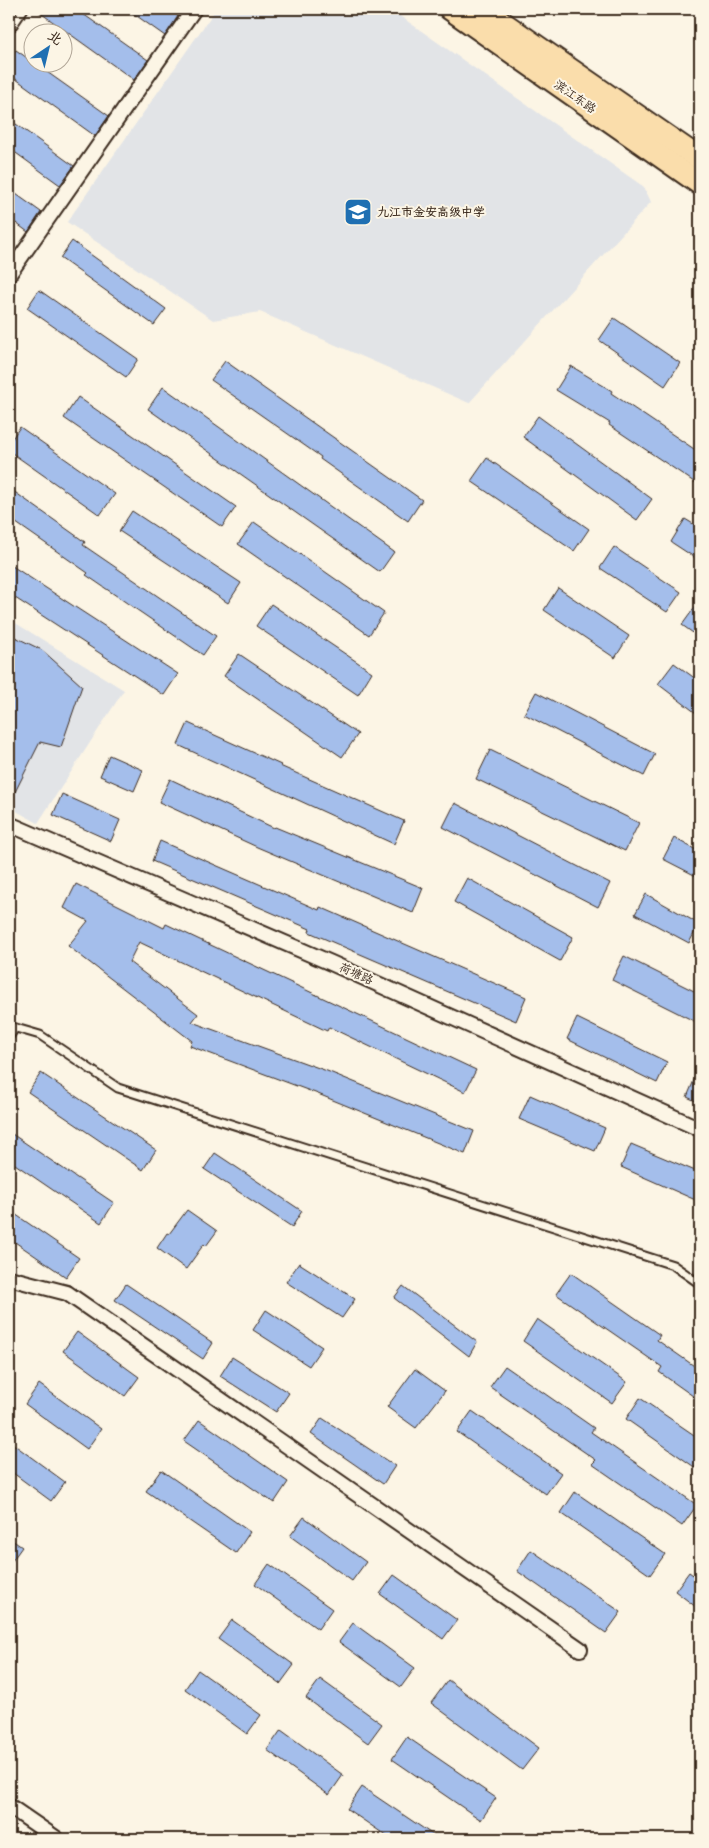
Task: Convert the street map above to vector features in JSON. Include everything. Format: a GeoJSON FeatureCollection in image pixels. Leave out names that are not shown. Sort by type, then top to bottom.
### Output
{"type":"FeatureCollection","features":[{"type":"Feature","properties":{"kind":"main road","name":"滨江东路"},"geometry":{"type":"LineString","coordinates":[[450,9],[700,184]]}},
{"type":"Feature","properties":{"kind":"main road","name":"滨江东路"},"geometry":{"type":"LineString","coordinates":[[483,9],[700,159]]}},
{"type":"Feature","properties":{"kind":"street"},"geometry":{"type":"LineString","coordinates":[[9,274],[194,9]]}},
{"type":"Feature","properties":{"kind":"street","name":"荷塘路"},"geometry":{"type":"LineString","coordinates":[[9,824],[331,963],[700,1129]]}},
{"type":"Feature","properties":{"kind":"street"},"geometry":{"type":"LineString","coordinates":[[9,1278],[67,1293],[580,1649]]}},
{"type":"Feature","properties":{"kind":"street"},"geometry":{"type":"LineString","coordinates":[[9,1806],[56,1839]]}},
{"type":"Feature","properties":{"kind":"lane"},"geometry":{"type":"LineString","coordinates":[[9,31],[24,9]]}},
{"type":"Feature","properties":{"kind":"lane"},"geometry":{"type":"LineString","coordinates":[[9,1037],[12,1027],[40,1035],[118,1088],[673,1265],[700,1284]]}},
{"type":"Feature","properties":{"kind":"shaded area","name":"九江市金安高级中学"},"geometry":{"type":"Polygon","coordinates":[[[216,9],[390,9],[644,187],[651,202],[469,403],[260,312],[213,320],[67,222],[216,9]]]}},
{"type":"Feature","properties":{"kind":"shaded area"},"geometry":{"type":"Polygon","coordinates":[[[9,619],[124,690],[38,823],[9,807],[9,619]]]}},
{"type":"Feature","properties":{"kind":"building"},"geometry":{"type":"Polygon","coordinates":[[[35,9],[76,9],[148,60],[134,80],[72,36],[72,22],[53,22],[35,9]]]}},
{"type":"Feature","properties":{"kind":"building"},"geometry":{"type":"Polygon","coordinates":[[[127,9],[168,9],[178,16],[165,36],[127,9]]]}},
{"type":"Feature","properties":{"kind":"building"},"geometry":{"type":"Polygon","coordinates":[[[16,50],[22,54],[22,72],[47,72],[109,116],[95,136],[9,74],[9,59],[16,50]]]}},
{"type":"Feature","properties":{"kind":"building"},"geometry":{"type":"Polygon","coordinates":[[[9,119],[74,166],[60,185],[9,148],[9,119]]]}},
{"type":"Feature","properties":{"kind":"building"},"geometry":{"type":"Polygon","coordinates":[[[9,189],[41,212],[28,232],[9,218],[9,189]]]}},
{"type":"Feature","properties":{"kind":"building"},"geometry":{"type":"Polygon","coordinates":[[[72,241],[166,309],[154,325],[60,258],[72,241]]]}},
{"type":"Feature","properties":{"kind":"building"},"geometry":{"type":"Polygon","coordinates":[[[39,290],[138,359],[126,377],[27,308],[39,290]]]}},
{"type":"Feature","properties":{"kind":"building"},"geometry":{"type":"Polygon","coordinates":[[[614,318],[680,363],[665,386],[599,340],[614,318]]]}},
{"type":"Feature","properties":{"kind":"building"},"geometry":{"type":"Polygon","coordinates":[[[225,361],[422,500],[408,521],[211,380],[225,361]]]}},
{"type":"Feature","properties":{"kind":"building"},"geometry":{"type":"Polygon","coordinates":[[[571,366],[612,391],[611,393],[700,453],[700,486],[609,425],[610,423],[556,390],[571,366]]]}},
{"type":"Feature","properties":{"kind":"building"},"geometry":{"type":"Polygon","coordinates":[[[163,387],[394,552],[380,572],[148,409],[163,387]]]}},
{"type":"Feature","properties":{"kind":"building"},"geometry":{"type":"Polygon","coordinates":[[[78,397],[236,507],[222,527],[64,418],[78,397]]]}},
{"type":"Feature","properties":{"kind":"building"},"geometry":{"type":"Polygon","coordinates":[[[538,416],[652,499],[637,520],[523,437],[538,416]]]}},
{"type":"Feature","properties":{"kind":"building"},"geometry":{"type":"Polygon","coordinates":[[[20,427],[115,494],[100,515],[9,451],[9,443],[20,427]]]}},
{"type":"Feature","properties":{"kind":"building"},"geometry":{"type":"Polygon","coordinates":[[[487,458],[589,529],[574,551],[471,481],[487,458]]]}},
{"type":"Feature","properties":{"kind":"building"},"geometry":{"type":"Polygon","coordinates":[[[9,488],[85,542],[83,545],[216,636],[203,655],[86,575],[88,573],[9,518],[9,488]]]}},
{"type":"Feature","properties":{"kind":"building"},"geometry":{"type":"Polygon","coordinates":[[[132,511],[241,583],[228,603],[119,531],[132,511]]]}},
{"type":"Feature","properties":{"kind":"building"},"geometry":{"type":"Polygon","coordinates":[[[685,519],[700,528],[700,561],[671,542],[685,519]]]}},
{"type":"Feature","properties":{"kind":"building"},"geometry":{"type":"Polygon","coordinates":[[[254,522],[384,613],[369,635],[238,544],[254,522]]]}},
{"type":"Feature","properties":{"kind":"building"},"geometry":{"type":"Polygon","coordinates":[[[614,547],[681,592],[667,612],[600,568],[614,547]]]}},
{"type":"Feature","properties":{"kind":"building"},"geometry":{"type":"Polygon","coordinates":[[[9,564],[178,674],[164,695],[9,594],[9,564]]]}},
{"type":"Feature","properties":{"kind":"building"},"geometry":{"type":"Polygon","coordinates":[[[558,588],[629,636],[615,658],[544,610],[558,588]]]}},
{"type":"Feature","properties":{"kind":"building"},"geometry":{"type":"Polygon","coordinates":[[[700,600],[700,638],[682,625],[700,600]]]}},
{"type":"Feature","properties":{"kind":"building"},"geometry":{"type":"Polygon","coordinates":[[[271,604],[372,672],[358,695],[256,626],[271,604]]]}},
{"type":"Feature","properties":{"kind":"building"},"geometry":{"type":"Polygon","coordinates":[[[9,634],[42,650],[82,686],[61,747],[40,742],[9,804],[9,634]]]}},
{"type":"Feature","properties":{"kind":"building"},"geometry":{"type":"Polygon","coordinates":[[[239,654],[358,734],[342,757],[224,676],[239,654]]]}},
{"type":"Feature","properties":{"kind":"building"},"geometry":{"type":"Polygon","coordinates":[[[674,663],[700,682],[700,716],[658,684],[674,663]]]}},
{"type":"Feature","properties":{"kind":"building"},"geometry":{"type":"Polygon","coordinates":[[[536,692],[655,754],[644,776],[524,714],[536,692]]]}},
{"type":"Feature","properties":{"kind":"building"},"geometry":{"type":"Polygon","coordinates":[[[188,723],[404,821],[394,844],[178,745],[188,723]]]}},
{"type":"Feature","properties":{"kind":"building"},"geometry":{"type":"Polygon","coordinates":[[[490,750],[639,823],[625,851],[476,779],[490,750]]]}},
{"type":"Feature","properties":{"kind":"building"},"geometry":{"type":"Polygon","coordinates":[[[109,755],[143,770],[134,791],[100,776],[109,755]]]}},
{"type":"Feature","properties":{"kind":"building"},"geometry":{"type":"Polygon","coordinates":[[[170,779],[274,828],[423,888],[413,913],[257,847],[159,802],[170,779]]]}},
{"type":"Feature","properties":{"kind":"building"},"geometry":{"type":"Polygon","coordinates":[[[62,794],[120,820],[111,841],[53,815],[62,794]]]}},
{"type":"Feature","properties":{"kind":"building"},"geometry":{"type":"Polygon","coordinates":[[[455,803],[610,883],[598,907],[443,827],[455,803]]]}},
{"type":"Feature","properties":{"kind":"building"},"geometry":{"type":"Polygon","coordinates":[[[674,838],[700,852],[700,878],[663,859],[674,838]]]}},
{"type":"Feature","properties":{"kind":"building"},"geometry":{"type":"Polygon","coordinates":[[[160,841],[319,910],[320,907],[526,997],[516,1021],[309,932],[310,929],[152,861],[160,841]]]}},
{"type":"Feature","properties":{"kind":"building"},"geometry":{"type":"Polygon","coordinates":[[[467,878],[573,937],[560,961],[454,902],[467,878]]]}},
{"type":"Feature","properties":{"kind":"building"},"geometry":{"type":"Polygon","coordinates":[[[76,884],[164,928],[166,924],[476,1070],[465,1092],[329,1027],[327,1031],[139,942],[129,962],[198,1014],[192,1022],[327,1071],[474,1131],[465,1154],[318,1094],[190,1046],[192,1041],[68,946],[88,921],[64,908],[76,884]]]}},
{"type":"Feature","properties":{"kind":"building"},"geometry":{"type":"Polygon","coordinates":[[[646,894],[699,924],[689,943],[635,914],[646,894]]]}},
{"type":"Feature","properties":{"kind":"building"},"geometry":{"type":"Polygon","coordinates":[[[624,956],[700,994],[700,1024],[612,980],[624,956]]]}},
{"type":"Feature","properties":{"kind":"building"},"geometry":{"type":"Polygon","coordinates":[[[577,1018],[667,1062],[657,1083],[567,1039],[577,1018]]]}},
{"type":"Feature","properties":{"kind":"building"},"geometry":{"type":"Polygon","coordinates":[[[700,1066],[700,1103],[687,1097],[700,1066]]]}},
{"type":"Feature","properties":{"kind":"building"},"geometry":{"type":"Polygon","coordinates":[[[41,1073],[156,1150],[143,1170],[28,1092],[41,1073]]]}},
{"type":"Feature","properties":{"kind":"building"},"geometry":{"type":"Polygon","coordinates":[[[530,1095],[605,1128],[595,1151],[519,1119],[530,1095]]]}},
{"type":"Feature","properties":{"kind":"building"},"geometry":{"type":"Polygon","coordinates":[[[9,1132],[114,1203],[101,1223],[9,1160],[9,1132]]]}},
{"type":"Feature","properties":{"kind":"building"},"geometry":{"type":"Polygon","coordinates":[[[631,1144],[700,1173],[700,1202],[621,1167],[631,1144]]]}},
{"type":"Feature","properties":{"kind":"building"},"geometry":{"type":"Polygon","coordinates":[[[215,1153],[302,1211],[292,1227],[204,1169],[215,1153]]]}},
{"type":"Feature","properties":{"kind":"building"},"geometry":{"type":"Polygon","coordinates":[[[9,1210],[79,1258],[66,1277],[9,1238],[9,1210]]]}},
{"type":"Feature","properties":{"kind":"building"},"geometry":{"type":"Polygon","coordinates":[[[187,1210],[217,1231],[206,1246],[204,1244],[186,1269],[157,1248],[187,1210]]]}},
{"type":"Feature","properties":{"kind":"building"},"geometry":{"type":"Polygon","coordinates":[[[299,1263],[355,1299],[342,1318],[286,1282],[299,1263]]]}},
{"type":"Feature","properties":{"kind":"building"},"geometry":{"type":"Polygon","coordinates":[[[571,1273],[660,1335],[657,1340],[700,1370],[700,1401],[659,1372],[662,1367],[556,1294],[571,1273]]]}},
{"type":"Feature","properties":{"kind":"building"},"geometry":{"type":"Polygon","coordinates":[[[126,1284],[213,1343],[203,1359],[115,1300],[126,1284]]]}},
{"type":"Feature","properties":{"kind":"building"},"geometry":{"type":"Polygon","coordinates":[[[403,1286],[477,1342],[469,1356],[394,1298],[403,1286]]]}},
{"type":"Feature","properties":{"kind":"building"},"geometry":{"type":"Polygon","coordinates":[[[266,1310],[322,1347],[309,1366],[253,1330],[266,1310]]]}},
{"type":"Feature","properties":{"kind":"building"},"geometry":{"type":"Polygon","coordinates":[[[537,1319],[627,1382],[612,1403],[523,1341],[537,1319]]]}},
{"type":"Feature","properties":{"kind":"building"},"geometry":{"type":"Polygon","coordinates":[[[77,1332],[139,1377],[125,1396],[63,1351],[77,1332]]]}},
{"type":"Feature","properties":{"kind":"building"},"geometry":{"type":"Polygon","coordinates":[[[232,1357],[289,1393],[276,1412],[220,1376],[232,1357]]]}},
{"type":"Feature","properties":{"kind":"building"},"geometry":{"type":"Polygon","coordinates":[[[505,1366],[594,1428],[591,1432],[697,1505],[682,1526],[592,1464],[596,1460],[490,1387],[505,1366]]]}},
{"type":"Feature","properties":{"kind":"building"},"geometry":{"type":"Polygon","coordinates":[[[415,1369],[445,1391],[416,1428],[387,1407],[415,1369]]]}},
{"type":"Feature","properties":{"kind":"building"},"geometry":{"type":"Polygon","coordinates":[[[39,1384],[101,1429],[87,1449],[25,1404],[39,1384]]]}},
{"type":"Feature","properties":{"kind":"building"},"geometry":{"type":"Polygon","coordinates":[[[640,1398],[700,1439],[700,1471],[626,1419],[640,1398]]]}},
{"type":"Feature","properties":{"kind":"building"},"geometry":{"type":"Polygon","coordinates":[[[472,1411],[561,1473],[546,1494],[457,1432],[472,1411]]]}},
{"type":"Feature","properties":{"kind":"building"},"geometry":{"type":"Polygon","coordinates":[[[322,1418],[395,1466],[383,1484],[311,1434],[322,1418]]]}},
{"type":"Feature","properties":{"kind":"building"},"geometry":{"type":"Polygon","coordinates":[[[199,1420],[288,1482],[274,1503],[184,1441],[199,1420]]]}},
{"type":"Feature","properties":{"kind":"building"},"geometry":{"type":"Polygon","coordinates":[[[9,1441],[65,1482],[51,1501],[9,1470],[9,1441]]]}},
{"type":"Feature","properties":{"kind":"building"},"geometry":{"type":"Polygon","coordinates":[[[161,1470],[250,1532],[236,1553],[146,1491],[161,1470]]]}},
{"type":"Feature","properties":{"kind":"building"},"geometry":{"type":"Polygon","coordinates":[[[575,1492],[665,1554],[650,1575],[561,1513],[575,1492]]]}},
{"type":"Feature","properties":{"kind":"building"},"geometry":{"type":"Polygon","coordinates":[[[304,1517],[366,1562],[352,1581],[290,1536],[304,1517]]]}},
{"type":"Feature","properties":{"kind":"building"},"geometry":{"type":"Polygon","coordinates":[[[9,1538],[22,1547],[9,1565],[9,1538]]]}},
{"type":"Feature","properties":{"kind":"building"},"geometry":{"type":"Polygon","coordinates":[[[531,1550],[621,1612],[606,1633],[517,1571],[531,1550]]]}},
{"type":"Feature","properties":{"kind":"building"},"geometry":{"type":"Polygon","coordinates":[[[269,1564],[332,1609],[318,1629],[255,1584],[269,1564]]]}},
{"type":"Feature","properties":{"kind":"building"},"geometry":{"type":"Polygon","coordinates":[[[689,1572],[700,1580],[700,1610],[675,1591],[689,1572]]]}},
{"type":"Feature","properties":{"kind":"building"},"geometry":{"type":"Polygon","coordinates":[[[394,1575],[457,1620],[443,1639],[380,1594],[394,1575]]]}},
{"type":"Feature","properties":{"kind":"building"},"geometry":{"type":"Polygon","coordinates":[[[232,1620],[294,1665],[280,1684],[218,1639],[232,1620]]]}},
{"type":"Feature","properties":{"kind":"building"},"geometry":{"type":"Polygon","coordinates":[[[353,1623],[415,1668],[401,1687],[339,1642],[353,1623]]]}},
{"type":"Feature","properties":{"kind":"building"},"geometry":{"type":"Polygon","coordinates":[[[198,1670],[261,1715],[247,1734],[185,1689],[198,1670]]]}},
{"type":"Feature","properties":{"kind":"building"},"geometry":{"type":"Polygon","coordinates":[[[320,1679],[382,1724],[368,1743],[306,1698],[320,1679]]]}},
{"type":"Feature","properties":{"kind":"building"},"geometry":{"type":"Polygon","coordinates":[[[448,1680],[539,1748],[522,1770],[431,1703],[448,1680]]]}},
{"type":"Feature","properties":{"kind":"building"},"geometry":{"type":"Polygon","coordinates":[[[281,1730],[343,1775],[329,1795],[267,1750],[281,1730]]]}},
{"type":"Feature","properties":{"kind":"building"},"geometry":{"type":"Polygon","coordinates":[[[407,1737],[496,1798],[481,1820],[392,1759],[407,1737]]]}},
{"type":"Feature","properties":{"kind":"building"},"geometry":{"type":"Polygon","coordinates":[[[362,1787],[439,1839],[391,1839],[347,1809],[362,1787]]]}},
{"type":"Feature","properties":{"kind":"place","name":"九江市金安高级中学"},"geometry":{"type":"Point","coordinates":[358,212]}}]}
